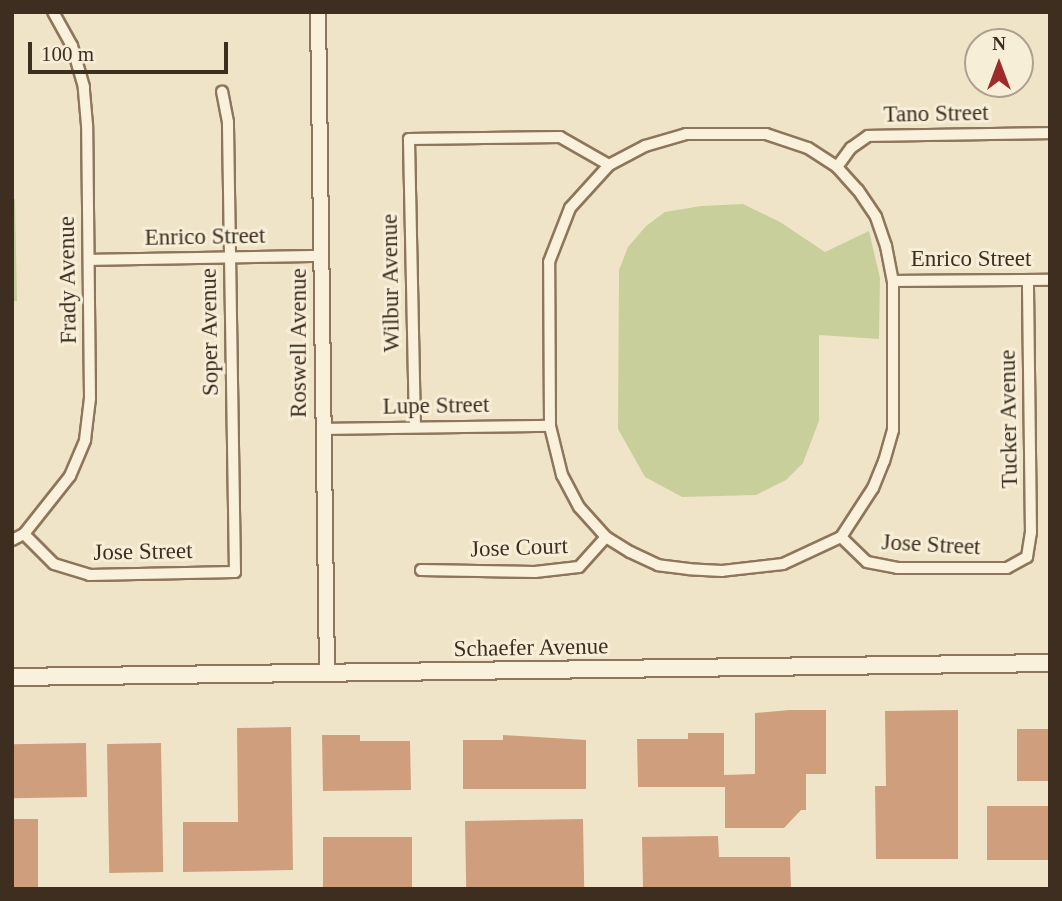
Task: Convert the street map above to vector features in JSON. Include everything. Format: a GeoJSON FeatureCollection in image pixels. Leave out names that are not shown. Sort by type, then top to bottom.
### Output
{"type":"FeatureCollection","features":[{"type":"Feature","properties":{"kind":"main road","name":"Schaefer Avenue"},"geometry":{"type":"LineString","coordinates":[[12,677],[1050,663]]}},
{"type":"Feature","properties":{"kind":"street","name":"Frady Avenue"},"geometry":{"type":"LineString","coordinates":[[24,534],[70,476],[85,440],[90,398],[87,125],[84,87],[72,46],[53,12]]}},
{"type":"Feature","properties":{"kind":"street","name":"Roswell Avenue"},"geometry":{"type":"LineString","coordinates":[[318,12],[327,673]]}},
{"type":"Feature","properties":{"kind":"street","name":"Soper Avenue"},"geometry":{"type":"LineString","coordinates":[[222,92],[228,122],[235,572]]}},
{"type":"Feature","properties":{"kind":"street","name":"Tano Street"},"geometry":{"type":"LineString","coordinates":[[837,167],[851,148],[868,136],[1050,132]]}},
{"type":"Feature","properties":{"kind":"street"},"geometry":{"type":"LineString","coordinates":[[686,134],[766,134],[808,148],[837,167],[858,190],[876,217],[893,281],[893,430],[873,488],[841,537],[783,565],[722,571],[658,565],[606,537],[579,507],[562,475],[550,426],[549,262],[570,208],[608,165],[645,146],[686,134]]}},
{"type":"Feature","properties":{"kind":"street","name":"Wilbur Avenue"},"geometry":{"type":"LineString","coordinates":[[415,426],[409,139],[560,137],[608,165]]}},
{"type":"Feature","properties":{"kind":"street","name":"Enrico Street"},"geometry":{"type":"LineString","coordinates":[[89,260],[321,257]]}},
{"type":"Feature","properties":{"kind":"street","name":"Enrico Street"},"geometry":{"type":"LineString","coordinates":[[893,281],[1050,279]]}},
{"type":"Feature","properties":{"kind":"street","name":"Tucker Avenue"},"geometry":{"type":"LineString","coordinates":[[1027,557],[1031,534],[1028,280]]}},
{"type":"Feature","properties":{"kind":"street","name":"Lupe Street"},"geometry":{"type":"LineString","coordinates":[[323,429],[550,426]]}},
{"type":"Feature","properties":{"kind":"street"},"geometry":{"type":"LineString","coordinates":[[12,540],[24,534]]}},
{"type":"Feature","properties":{"kind":"street","name":"Jose Street"},"geometry":{"type":"LineString","coordinates":[[24,534],[54,565],[89,575],[235,572]]}},
{"type":"Feature","properties":{"kind":"street","name":"Jose Court"},"geometry":{"type":"LineString","coordinates":[[421,570],[535,572],[579,567],[606,537]]}},
{"type":"Feature","properties":{"kind":"street","name":"Jose Street"},"geometry":{"type":"LineString","coordinates":[[841,537],[867,562],[897,568],[1007,568],[1027,557]]}},
{"type":"Feature","properties":{"kind":"green space"},"geometry":{"type":"Polygon","coordinates":[[[12,199],[15,199],[17,301],[12,301],[12,199]]]}},
{"type":"Feature","properties":{"kind":"green space"},"geometry":{"type":"Polygon","coordinates":[[[743,204],[780,222],[825,252],[869,231],[880,278],[879,339],[819,335],[819,421],[803,463],[786,480],[756,495],[682,497],[645,477],[618,429],[619,270],[628,247],[646,226],[665,212],[701,206],[743,204]]]}},
{"type":"Feature","properties":{"kind":"building"},"geometry":{"type":"Polygon","coordinates":[[[826,710],[826,774],[806,774],[806,810],[801,810],[784,828],[725,828],[725,787],[638,787],[637,739],[688,739],[688,733],[724,733],[724,775],[755,774],[755,713],[826,710]]]}},
{"type":"Feature","properties":{"kind":"building"},"geometry":{"type":"Polygon","coordinates":[[[958,710],[958,859],[876,859],[875,786],[886,786],[885,711],[958,710]]]}},
{"type":"Feature","properties":{"kind":"building"},"geometry":{"type":"Polygon","coordinates":[[[291,727],[293,870],[183,872],[183,822],[238,822],[237,728],[291,727]]]}},
{"type":"Feature","properties":{"kind":"building"},"geometry":{"type":"Polygon","coordinates":[[[1017,729],[1050,729],[1050,781],[1017,781],[1017,729]]]}},
{"type":"Feature","properties":{"kind":"building"},"geometry":{"type":"Polygon","coordinates":[[[322,735],[360,735],[360,741],[410,741],[411,790],[323,791],[322,735]]]}},
{"type":"Feature","properties":{"kind":"building"},"geometry":{"type":"Polygon","coordinates":[[[503,735],[586,740],[586,789],[463,789],[463,740],[503,740],[503,735]]]}},
{"type":"Feature","properties":{"kind":"building"},"geometry":{"type":"Polygon","coordinates":[[[86,743],[87,797],[13,798],[12,744],[86,743]]]}},
{"type":"Feature","properties":{"kind":"building"},"geometry":{"type":"Polygon","coordinates":[[[161,743],[163,872],[109,873],[107,744],[161,743]]]}},
{"type":"Feature","properties":{"kind":"building"},"geometry":{"type":"Polygon","coordinates":[[[987,806],[1050,806],[1050,860],[987,860],[987,806]]]}},
{"type":"Feature","properties":{"kind":"building"},"geometry":{"type":"Polygon","coordinates":[[[12,819],[38,819],[38,889],[12,889],[12,819]]]}},
{"type":"Feature","properties":{"kind":"building"},"geometry":{"type":"Polygon","coordinates":[[[583,819],[584,889],[466,889],[465,821],[583,819]]]}},
{"type":"Feature","properties":{"kind":"building"},"geometry":{"type":"Polygon","coordinates":[[[718,836],[719,857],[790,857],[791,889],[643,889],[642,837],[718,836]]]}},
{"type":"Feature","properties":{"kind":"building"},"geometry":{"type":"Polygon","coordinates":[[[323,837],[412,837],[412,889],[323,889],[323,837]]]}}]}
